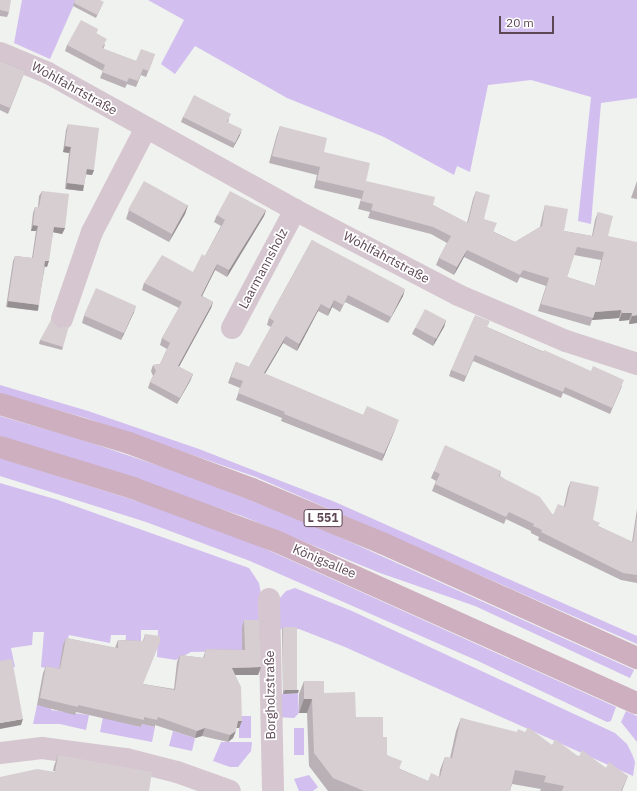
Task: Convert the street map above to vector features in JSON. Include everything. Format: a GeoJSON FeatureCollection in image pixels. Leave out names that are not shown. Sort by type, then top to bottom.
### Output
{"type":"FeatureCollection","features":[{"type":"Feature","properties":{"kind":"main road","name":"L 551"},"geometry":{"type":"LineString","coordinates":[[0,404],[128,443],[259,492],[382,543],[637,658]]}},
{"type":"Feature","properties":{"kind":"main road","name":"Königsallee"},"geometry":{"type":"LineString","coordinates":[[0,447],[134,488],[278,542],[637,703]]}},
{"type":"Feature","properties":{"kind":"street","name":"Wohlfahrtstraße"},"geometry":{"type":"LineString","coordinates":[[0,53],[48,73],[296,210],[458,295],[566,341],[637,364]]}},
{"type":"Feature","properties":{"kind":"street"},"geometry":{"type":"LineString","coordinates":[[62,319],[92,232],[146,128]]}},
{"type":"Feature","properties":{"kind":"street","name":"Laarmannsholz"},"geometry":{"type":"LineString","coordinates":[[232,328],[296,210]]}},
{"type":"Feature","properties":{"kind":"street","name":"Borgholzstraße"},"geometry":{"type":"LineString","coordinates":[[269,599],[273,791]]}},
{"type":"Feature","properties":{"kind":"street"},"geometry":{"type":"LineString","coordinates":[[0,753],[42,748],[126,759],[177,772],[230,791]]}},
{"type":"Feature","properties":{"kind":"shaded area"},"geometry":{"type":"Polygon","coordinates":[[[22,0],[76,0],[50,59],[14,43],[22,0]]]}},
{"type":"Feature","properties":{"kind":"shaded area"},"geometry":{"type":"Polygon","coordinates":[[[148,0],[637,0],[637,98],[601,103],[591,224],[578,221],[591,97],[531,80],[488,85],[470,172],[457,166],[454,175],[384,137],[287,98],[195,46],[175,74],[161,64],[184,20],[148,0]]]}},
{"type":"Feature","properties":{"kind":"shaded area"},"geometry":{"type":"Polygon","coordinates":[[[0,385],[88,411],[199,449],[335,502],[637,636],[637,644],[256,477],[86,418],[0,394],[0,385]]]}},
{"type":"Feature","properties":{"kind":"shaded area"},"geometry":{"type":"Polygon","coordinates":[[[0,416],[80,439],[189,476],[306,522],[634,670],[630,678],[475,606],[380,573],[242,516],[0,436],[0,416]]]}},
{"type":"Feature","properties":{"kind":"shaded area"},"geometry":{"type":"Polygon","coordinates":[[[0,458],[153,506],[257,545],[616,707],[611,721],[607,722],[478,661],[250,561],[146,522],[0,476],[0,458]]]}},
{"type":"Feature","properties":{"kind":"shaded area"},"geometry":{"type":"Polygon","coordinates":[[[0,483],[58,500],[249,568],[259,583],[264,609],[242,651],[191,652],[176,660],[157,657],[158,630],[141,630],[141,648],[125,648],[126,635],[111,635],[110,643],[69,635],[58,671],[41,667],[44,632],[33,632],[32,645],[11,648],[15,667],[0,670],[0,483]]]}},
{"type":"Feature","properties":{"kind":"shaded area"},"geometry":{"type":"Polygon","coordinates":[[[295,588],[352,611],[615,733],[627,744],[632,754],[635,762],[633,776],[345,647],[299,629],[273,629],[278,600],[286,591],[295,588]]]}},
{"type":"Feature","properties":{"kind":"shaded area"},"geometry":{"type":"Polygon","coordinates":[[[298,693],[299,713],[294,718],[275,717],[275,697],[282,696],[282,694],[298,693]]]}},
{"type":"Feature","properties":{"kind":"shaded area"},"geometry":{"type":"Polygon","coordinates":[[[37,705],[51,707],[51,710],[89,715],[86,730],[60,724],[33,724],[37,705]]]}},
{"type":"Feature","properties":{"kind":"shaded area"},"geometry":{"type":"Polygon","coordinates":[[[626,711],[637,716],[637,742],[621,722],[626,711]]]}},
{"type":"Feature","properties":{"kind":"shaded area"},"geometry":{"type":"Polygon","coordinates":[[[239,716],[251,716],[251,738],[239,738],[239,716]]]}},
{"type":"Feature","properties":{"kind":"shaded area"},"geometry":{"type":"Polygon","coordinates":[[[103,717],[141,727],[142,724],[155,727],[152,742],[100,732],[103,717]]]}},
{"type":"Feature","properties":{"kind":"shaded area"},"geometry":{"type":"Polygon","coordinates":[[[294,728],[304,728],[304,755],[294,755],[294,728]]]}},
{"type":"Feature","properties":{"kind":"shaded area"},"geometry":{"type":"Polygon","coordinates":[[[173,731],[195,738],[192,751],[169,746],[173,731]]]}},
{"type":"Feature","properties":{"kind":"shaded area"},"geometry":{"type":"Polygon","coordinates":[[[221,742],[252,742],[251,751],[238,767],[230,767],[213,761],[221,742]]]}},
{"type":"Feature","properties":{"kind":"shaded area"},"geometry":{"type":"Polygon","coordinates":[[[309,775],[318,787],[313,791],[299,791],[294,779],[309,775]]]}},
{"type":"Feature","properties":{"kind":"building"},"geometry":{"type":"Polygon","coordinates":[[[0,0],[11,0],[9,12],[0,10],[0,0]]]}},
{"type":"Feature","properties":{"kind":"building"},"geometry":{"type":"Polygon","coordinates":[[[75,0],[100,0],[104,2],[97,15],[74,3],[75,0]]]}},
{"type":"Feature","properties":{"kind":"building"},"geometry":{"type":"Polygon","coordinates":[[[81,20],[98,29],[96,33],[107,39],[102,48],[136,61],[141,49],[155,54],[149,71],[143,69],[138,81],[129,78],[127,82],[102,72],[105,65],[67,45],[81,20]]]}},
{"type":"Feature","properties":{"kind":"building"},"geometry":{"type":"Polygon","coordinates":[[[0,61],[25,71],[10,108],[0,104],[0,61]]]}},
{"type":"Feature","properties":{"kind":"building"},"geometry":{"type":"Polygon","coordinates":[[[194,95],[231,114],[227,122],[242,129],[235,143],[183,117],[194,95]]]}},
{"type":"Feature","properties":{"kind":"building"},"geometry":{"type":"Polygon","coordinates":[[[68,124],[99,128],[94,170],[87,169],[84,185],[67,183],[71,147],[65,146],[68,124]]]}},
{"type":"Feature","properties":{"kind":"building"},"geometry":{"type":"Polygon","coordinates":[[[280,126],[327,138],[324,152],[370,163],[366,181],[435,197],[433,205],[468,223],[476,191],[490,195],[484,219],[497,223],[493,232],[515,242],[542,226],[545,205],[568,209],[564,231],[593,236],[598,212],[613,216],[608,236],[637,242],[637,315],[632,316],[632,313],[622,313],[621,310],[595,312],[593,318],[541,304],[549,278],[523,270],[520,275],[467,250],[457,267],[439,258],[451,236],[433,227],[371,210],[373,204],[361,201],[364,191],[317,180],[320,167],[272,156],[280,126]],[[577,247],[567,277],[595,286],[604,252],[577,247]]]}},
{"type":"Feature","properties":{"kind":"building"},"geometry":{"type":"Polygon","coordinates":[[[144,181],[188,205],[172,234],[128,210],[144,181]]]}},
{"type":"Feature","properties":{"kind":"building"},"geometry":{"type":"Polygon","coordinates":[[[42,191],[69,194],[65,228],[54,227],[49,261],[45,261],[39,305],[8,301],[15,256],[33,258],[38,226],[33,225],[35,207],[39,207],[42,191]]]}},
{"type":"Feature","properties":{"kind":"building"},"geometry":{"type":"Polygon","coordinates":[[[230,191],[266,210],[229,270],[217,264],[201,296],[213,302],[178,366],[193,374],[180,398],[150,382],[156,371],[153,365],[160,364],[170,343],[162,338],[182,302],[144,283],[162,255],[193,272],[202,254],[205,256],[225,220],[217,215],[230,191]]]}},
{"type":"Feature","properties":{"kind":"building"},"geometry":{"type":"Polygon","coordinates":[[[312,240],[405,289],[391,317],[348,295],[343,305],[334,300],[330,309],[321,304],[299,344],[286,336],[264,373],[363,415],[367,406],[399,420],[384,454],[284,414],[285,412],[238,393],[243,381],[231,377],[236,362],[249,367],[274,321],[269,318],[312,240]]]}},
{"type":"Feature","properties":{"kind":"building"},"geometry":{"type":"Polygon","coordinates":[[[96,288],[136,306],[124,333],[84,315],[96,288]]]}},
{"type":"Feature","properties":{"kind":"building"},"geometry":{"type":"Polygon","coordinates":[[[425,309],[446,320],[436,339],[415,328],[425,309]]]}},
{"type":"Feature","properties":{"kind":"building"},"geometry":{"type":"Polygon","coordinates":[[[475,315],[490,321],[487,327],[543,352],[544,350],[591,371],[593,366],[624,380],[612,408],[565,387],[563,392],[475,355],[466,376],[451,370],[475,315]]]}},
{"type":"Feature","properties":{"kind":"building"},"geometry":{"type":"Polygon","coordinates":[[[51,320],[59,328],[69,326],[63,347],[40,340],[51,320]]]}},
{"type":"Feature","properties":{"kind":"building"},"geometry":{"type":"Polygon","coordinates":[[[445,445],[501,471],[499,476],[540,497],[553,515],[558,504],[565,507],[571,481],[599,487],[593,520],[600,523],[598,526],[633,542],[637,516],[637,575],[623,573],[541,532],[542,530],[533,526],[534,524],[509,512],[506,517],[435,484],[440,474],[434,471],[445,445]]]}},
{"type":"Feature","properties":{"kind":"building"},"geometry":{"type":"Polygon","coordinates":[[[244,620],[259,620],[261,667],[232,668],[241,687],[242,721],[238,721],[236,731],[230,735],[205,728],[197,731],[158,717],[157,720],[144,717],[144,720],[40,698],[46,666],[60,669],[66,638],[118,648],[118,640],[144,641],[145,634],[160,636],[160,642],[143,684],[175,690],[180,655],[204,658],[206,649],[245,650],[244,620]]]}},
{"type":"Feature","properties":{"kind":"building"},"geometry":{"type":"Polygon","coordinates":[[[283,627],[297,627],[297,690],[283,690],[283,627]]]}},
{"type":"Feature","properties":{"kind":"building"},"geometry":{"type":"Polygon","coordinates":[[[12,659],[23,719],[0,723],[0,661],[12,659]]]}},
{"type":"Feature","properties":{"kind":"building"},"geometry":{"type":"Polygon","coordinates":[[[304,681],[324,681],[324,693],[355,692],[356,717],[383,717],[383,737],[387,737],[387,755],[402,761],[399,769],[428,781],[431,773],[440,777],[445,757],[452,758],[461,718],[517,732],[518,729],[525,732],[528,727],[552,745],[555,739],[579,757],[582,750],[606,768],[609,762],[628,776],[621,791],[562,791],[564,786],[544,782],[546,776],[515,770],[510,791],[364,791],[333,778],[314,753],[312,699],[304,699],[304,681]]]}},
{"type":"Feature","properties":{"kind":"building"},"geometry":{"type":"Polygon","coordinates":[[[58,755],[152,772],[149,791],[0,791],[0,777],[37,769],[55,772],[58,755]]]}}]}
